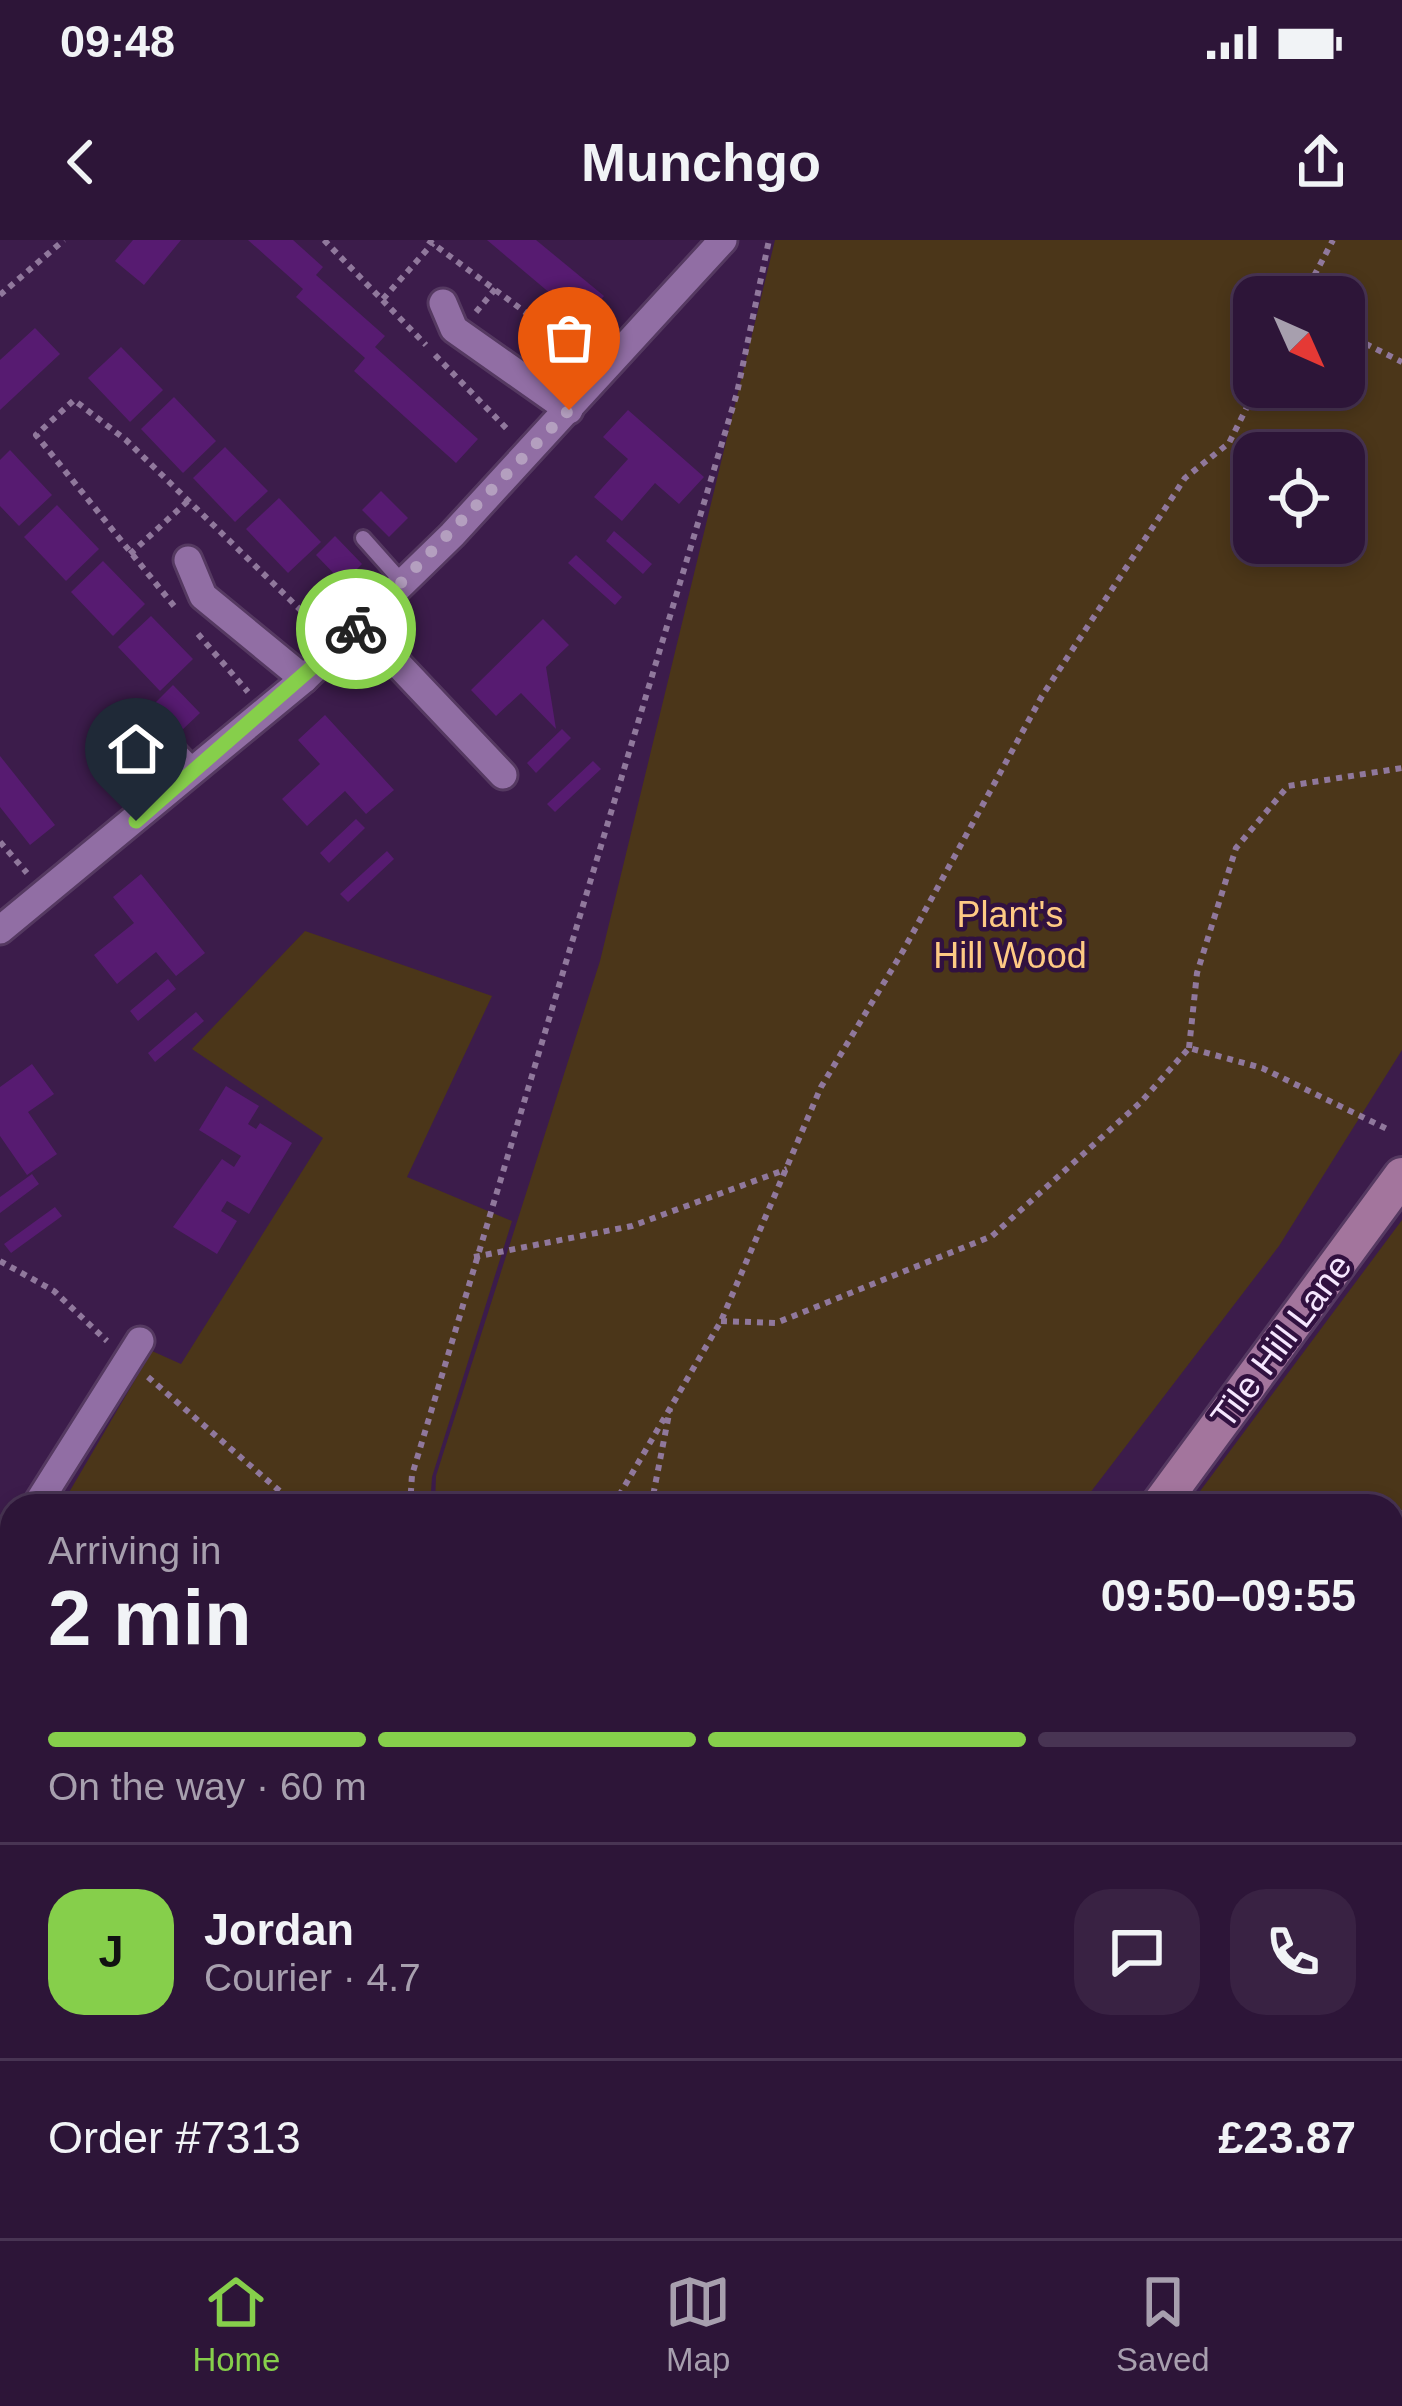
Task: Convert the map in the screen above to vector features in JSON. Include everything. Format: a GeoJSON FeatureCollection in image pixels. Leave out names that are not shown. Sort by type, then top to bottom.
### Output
{"type":"FeatureCollection","features":[{"type":"Feature","properties":{"kind":"main road","name":"Tile Hill Lane"},"geometry":{"type":"LineString","coordinates":[[1168,1494],[1402,1175]]}},
{"type":"Feature","properties":{"kind":"street"},"geometry":{"type":"LineString","coordinates":[[0,930],[304,679],[569,410],[723,240]]}},
{"type":"Feature","properties":{"kind":"street"},"geometry":{"type":"LineString","coordinates":[[443,303],[454,329],[569,410]]}},
{"type":"Feature","properties":{"kind":"street"},"geometry":{"type":"LineString","coordinates":[[188,560],[202,596],[304,679]]}},
{"type":"Feature","properties":{"kind":"street"},"geometry":{"type":"LineString","coordinates":[[360,624],[503,775]]}},
{"type":"Feature","properties":{"kind":"street"},"geometry":{"type":"LineString","coordinates":[[44,1494],[140,1340]]}},
{"type":"Feature","properties":{"kind":"lane"},"geometry":{"type":"LineString","coordinates":[[363,538],[403,583]]}},
{"type":"Feature","properties":{"kind":"lane"},"geometry":{"type":"LineString","coordinates":[[154,725],[198,770]]}},
{"type":"Feature","properties":{"kind":"path"},"geometry":{"type":"LineString","coordinates":[[0,296],[64,240]]}},
{"type":"Feature","properties":{"kind":"path"},"geometry":{"type":"LineString","coordinates":[[411,1494],[412,1474],[474,1257],[737,393],[769,240]]}},
{"type":"Feature","properties":{"kind":"path"},"geometry":{"type":"LineString","coordinates":[[1314,276],[1334,240]]}},
{"type":"Feature","properties":{"kind":"path"},"geometry":{"type":"LineString","coordinates":[[382,300],[430,242],[604,372]]}},
{"type":"Feature","properties":{"kind":"path"},"geometry":{"type":"LineString","coordinates":[[1365,344],[1402,362]]}},
{"type":"Feature","properties":{"kind":"path"},"geometry":{"type":"LineString","coordinates":[[620,1494],[721,1321],[821,1087],[903,951],[1042,695],[1185,478],[1229,443],[1246,408]]}},
{"type":"Feature","properties":{"kind":"path"},"geometry":{"type":"LineString","coordinates":[[129,555],[189,500]]}},
{"type":"Feature","properties":{"kind":"path"},"geometry":{"type":"LineString","coordinates":[[721,1321],[776,1324],[992,1236],[1141,1102],[1190,1048],[1197,974],[1236,848],[1288,786],[1402,768]]}},
{"type":"Feature","properties":{"kind":"path"},"geometry":{"type":"LineString","coordinates":[[0,842],[46,893]]}},
{"type":"Feature","properties":{"kind":"path"},"geometry":{"type":"LineString","coordinates":[[1190,1048],[1262,1068],[1387,1129]]}},
{"type":"Feature","properties":{"kind":"path"},"geometry":{"type":"LineString","coordinates":[[474,1257],[632,1226],[788,1168]]}},
{"type":"Feature","properties":{"kind":"path"},"geometry":{"type":"LineString","coordinates":[[653,1494],[671,1401]]}},
{"type":"Feature","properties":{"kind":"green space","name":"Plant's Hill Wood"},"geometry":{"type":"Polygon","coordinates":[[[775,240],[1402,240],[1402,1050],[1279,1246],[1089,1494],[435,1494],[436,1476],[600,961],[775,240]]]}},
{"type":"Feature","properties":{"kind":"green space"},"geometry":{"type":"Polygon","coordinates":[[[305,931],[492,996],[407,1177],[512,1221],[432,1477],[431,1494],[68,1494],[152,1351],[181,1364],[323,1138],[192,1049],[305,931]]]}},
{"type":"Feature","properties":{"kind":"green space"},"geometry":{"type":"Polygon","coordinates":[[[1402,1220],[1402,1494],[1198,1494],[1402,1220]]]}},
{"type":"Feature","properties":{"kind":"building"},"geometry":{"type":"Polygon","coordinates":[[[133,240],[181,240],[144,285],[115,261],[133,240]]]}},
{"type":"Feature","properties":{"kind":"building"},"geometry":{"type":"Polygon","coordinates":[[[248,240],[293,240],[323,267],[316,275],[385,336],[375,347],[478,439],[456,463],[354,371],[365,358],[296,297],[303,289],[248,240]]]}},
{"type":"Feature","properties":{"kind":"building"},"geometry":{"type":"Polygon","coordinates":[[[487,240],[536,240],[604,296],[583,321],[487,240]]]}},
{"type":"Feature","properties":{"kind":"building"},"geometry":{"type":"Polygon","coordinates":[[[35,328],[60,354],[0,410],[0,360],[35,328]]]}},
{"type":"Feature","properties":{"kind":"building"},"geometry":{"type":"Polygon","coordinates":[[[121,347],[163,390],[130,422],[88,378],[121,347]]]}},
{"type":"Feature","properties":{"kind":"building"},"geometry":{"type":"Polygon","coordinates":[[[174,397],[216,441],[183,473],[141,429],[174,397]]]}},
{"type":"Feature","properties":{"kind":"building"},"geometry":{"type":"Polygon","coordinates":[[[628,410],[704,477],[679,504],[655,483],[622,521],[594,497],[628,459],[603,437],[628,410]]]}},
{"type":"Feature","properties":{"kind":"building"},"geometry":{"type":"Polygon","coordinates":[[[225,447],[268,491],[235,522],[193,478],[225,447]]]}},
{"type":"Feature","properties":{"kind":"building"},"geometry":{"type":"Polygon","coordinates":[[[10,450],[52,495],[19,526],[0,506],[0,460],[10,450]]]}},
{"type":"Feature","properties":{"kind":"building"},"geometry":{"type":"Polygon","coordinates":[[[381,491],[408,518],[389,537],[362,510],[381,491]]]}},
{"type":"Feature","properties":{"kind":"building"},"geometry":{"type":"Polygon","coordinates":[[[279,498],[321,542],[288,573],[246,529],[279,498]]]}},
{"type":"Feature","properties":{"kind":"building"},"geometry":{"type":"Polygon","coordinates":[[[57,505],[99,549],[66,581],[24,537],[57,505]]]}},
{"type":"Feature","properties":{"kind":"building"},"geometry":{"type":"Polygon","coordinates":[[[614,531],[652,564],[643,574],[606,541],[614,531]]]}},
{"type":"Feature","properties":{"kind":"building"},"geometry":{"type":"Polygon","coordinates":[[[335,536],[362,564],[343,583],[316,555],[335,536]]]}},
{"type":"Feature","properties":{"kind":"building"},"geometry":{"type":"Polygon","coordinates":[[[576,555],[622,597],[615,605],[568,563],[576,555]]]}},
{"type":"Feature","properties":{"kind":"building"},"geometry":{"type":"Polygon","coordinates":[[[103,561],[145,604],[113,636],[71,592],[103,561]]]}},
{"type":"Feature","properties":{"kind":"building"},"geometry":{"type":"Polygon","coordinates":[[[151,616],[193,659],[160,691],[118,647],[151,616]]]}},
{"type":"Feature","properties":{"kind":"building"},"geometry":{"type":"Polygon","coordinates":[[[543,619],[569,645],[546,667],[556,729],[521,693],[496,716],[471,690],[543,619]]]}},
{"type":"Feature","properties":{"kind":"building"},"geometry":{"type":"Polygon","coordinates":[[[173,685],[200,713],[181,731],[154,704],[173,685]]]}},
{"type":"Feature","properties":{"kind":"building"},"geometry":{"type":"Polygon","coordinates":[[[325,715],[394,790],[366,814],[345,791],[307,826],[282,799],[320,764],[298,740],[325,715]]]}},
{"type":"Feature","properties":{"kind":"building"},"geometry":{"type":"Polygon","coordinates":[[[562,729],[571,738],[536,773],[527,763],[562,729]]]}},
{"type":"Feature","properties":{"kind":"building"},"geometry":{"type":"Polygon","coordinates":[[[124,732],[150,761],[130,779],[104,750],[124,732]]]}},
{"type":"Feature","properties":{"kind":"building"},"geometry":{"type":"Polygon","coordinates":[[[0,756],[55,825],[30,845],[0,807],[0,756]]]}},
{"type":"Feature","properties":{"kind":"building"},"geometry":{"type":"Polygon","coordinates":[[[593,761],[601,769],[555,812],[547,804],[593,761]]]}},
{"type":"Feature","properties":{"kind":"building"},"geometry":{"type":"Polygon","coordinates":[[[356,819],[365,828],[329,863],[320,853],[356,819]]]}},
{"type":"Feature","properties":{"kind":"building"},"geometry":{"type":"Polygon","coordinates":[[[387,851],[394,859],[348,902],[340,894],[387,851]]]}},
{"type":"Feature","properties":{"kind":"building"},"geometry":{"type":"Polygon","coordinates":[[[141,874],[205,953],[176,976],[156,952],[117,984],[94,955],[134,923],[113,897],[141,874]]]}},
{"type":"Feature","properties":{"kind":"building"},"geometry":{"type":"Polygon","coordinates":[[[168,979],[176,989],[138,1021],[130,1011],[168,979]]]}},
{"type":"Feature","properties":{"kind":"building"},"geometry":{"type":"Polygon","coordinates":[[[196,1012],[204,1021],[155,1062],[148,1053],[196,1012]]]}},
{"type":"Feature","properties":{"kind":"building"},"geometry":{"type":"Polygon","coordinates":[[[32,1064],[54,1094],[28,1112],[57,1154],[27,1175],[0,1136],[0,1087],[32,1064]]]}},
{"type":"Feature","properties":{"kind":"building"},"geometry":{"type":"Polygon","coordinates":[[[226,1086],[259,1106],[248,1124],[256,1129],[260,1123],[292,1143],[249,1214],[227,1201],[221,1211],[237,1221],[217,1254],[173,1227],[222,1159],[234,1167],[241,1156],[199,1130],[226,1086]]]}},
{"type":"Feature","properties":{"kind":"building"},"geometry":{"type":"Polygon","coordinates":[[[32,1174],[39,1184],[0,1213],[0,1197],[32,1174]]]}},
{"type":"Feature","properties":{"kind":"building"},"geometry":{"type":"Polygon","coordinates":[[[55,1207],[62,1216],[11,1253],[4,1244],[55,1207]]]}},
{"type":"Feature","properties":{"kind":"way so far"},"geometry":{"type":"LineString","coordinates":[[356,629],[569,410]]}},
{"type":"Feature","properties":{"kind":"route"},"geometry":{"type":"LineString","coordinates":[[136,821],[356,629]]}}]}
